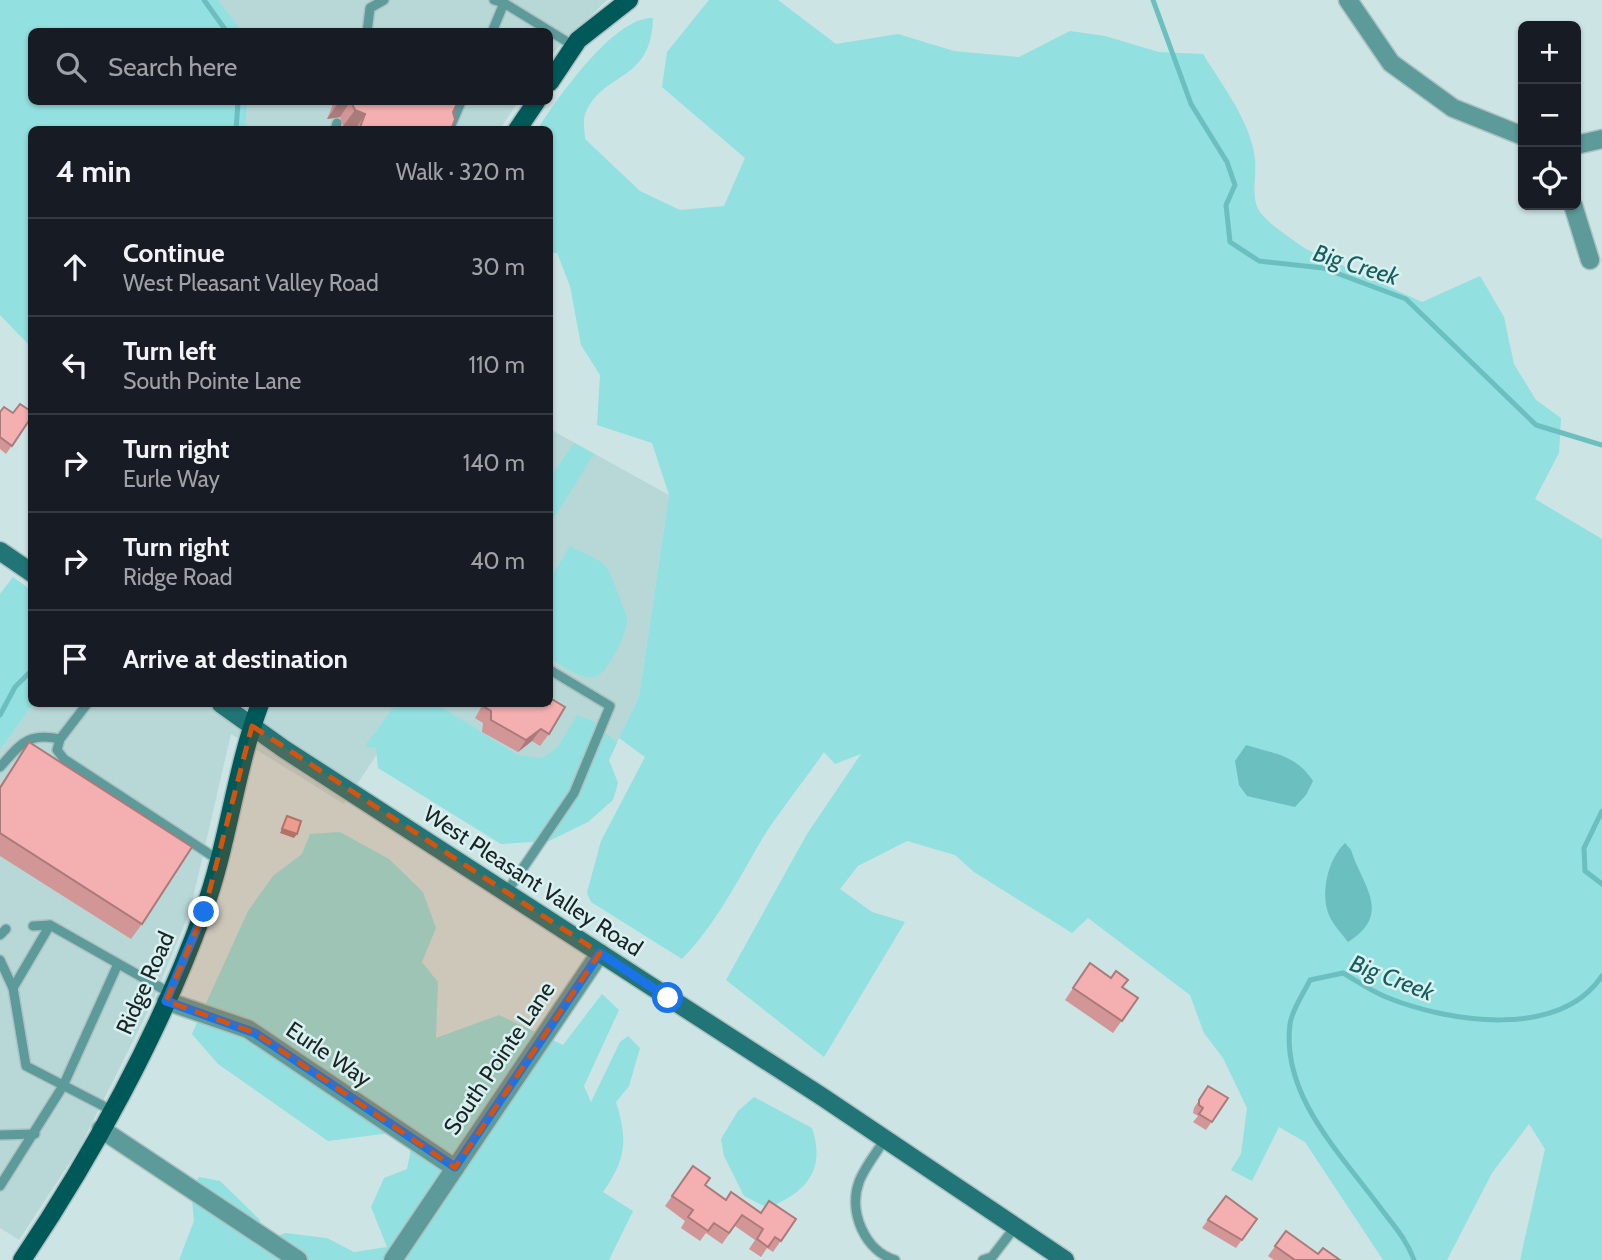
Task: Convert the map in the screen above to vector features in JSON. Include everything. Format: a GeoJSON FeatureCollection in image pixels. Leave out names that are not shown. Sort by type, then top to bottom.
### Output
{"type":"FeatureCollection","features":[{"type":"Feature","properties":{"kind":"main road"},"geometry":{"type":"LineString","coordinates":[[553,78],[574,46],[629,0]]}},
{"type":"Feature","properties":{"kind":"main road"},"geometry":{"type":"LineString","coordinates":[[520,126],[534,105]]}},
{"type":"Feature","properties":{"kind":"main road"},"geometry":{"type":"LineString","coordinates":[[1,553],[28,570]]}},
{"type":"Feature","properties":{"kind":"main road","name":"West Pleasant Valley Road"},"geometry":{"type":"LineString","coordinates":[[225,707],[1065,1260]]}},
{"type":"Feature","properties":{"kind":"main road","name":"Ridge Road"},"geometry":{"type":"LineString","coordinates":[[22,1260],[67,1192],[168,997],[204,912],[259,707]]}},
{"type":"Feature","properties":{"kind":"street"},"geometry":{"type":"LineString","coordinates":[[1348,0],[1391,63],[1453,108],[1518,134]]}},
{"type":"Feature","properties":{"kind":"street"},"geometry":{"type":"LineString","coordinates":[[1581,144],[1602,139]]}},
{"type":"Feature","properties":{"kind":"street"},"geometry":{"type":"LineString","coordinates":[[1575,210],[1590,260]]}},
{"type":"Feature","properties":{"kind":"street","name":"South Pointe Lane"},"geometry":{"type":"LineString","coordinates":[[393,1260],[600,953]]}},
{"type":"Feature","properties":{"kind":"street","name":"Eurle Way"},"geometry":{"type":"LineString","coordinates":[[168,997],[255,1033],[455,1167]]}},
{"type":"Feature","properties":{"kind":"street"},"geometry":{"type":"LineString","coordinates":[[101,1129],[298,1260]]}},
{"type":"Feature","properties":{"kind":"lane"},"geometry":{"type":"LineString","coordinates":[[368,28],[370,8],[384,0]]}},
{"type":"Feature","properties":{"kind":"lane"},"geometry":{"type":"LineString","coordinates":[[494,0],[504,3],[545,28]]}},
{"type":"Feature","properties":{"kind":"lane"},"geometry":{"type":"LineString","coordinates":[[494,28],[504,3]]}},
{"type":"Feature","properties":{"kind":"lane"},"geometry":{"type":"LineString","coordinates":[[553,33],[574,46]]}},
{"type":"Feature","properties":{"kind":"lane"},"geometry":{"type":"LineString","coordinates":[[451,126],[460,105]]}},
{"type":"Feature","properties":{"kind":"lane"},"geometry":{"type":"LineString","coordinates":[[506,893],[574,793],[610,705],[553,672]]}},
{"type":"Feature","properties":{"kind":"lane"},"geometry":{"type":"LineString","coordinates":[[85,707],[60,739],[57,750],[64,759],[217,859]]}},
{"type":"Feature","properties":{"kind":"lane"},"geometry":{"type":"LineString","coordinates":[[0,767],[23,742],[38,734],[60,739]]}},
{"type":"Feature","properties":{"kind":"lane"},"geometry":{"type":"LineString","coordinates":[[33,926],[50,925],[118,964],[168,997]]}},
{"type":"Feature","properties":{"kind":"lane"},"geometry":{"type":"LineString","coordinates":[[13,988],[50,925]]}},
{"type":"Feature","properties":{"kind":"lane"},"geometry":{"type":"LineString","coordinates":[[0,960],[13,988],[26,1066],[110,1110]]}},
{"type":"Feature","properties":{"kind":"lane"},"geometry":{"type":"LineString","coordinates":[[0,1186],[35,1134],[62,1086],[118,964]]}},
{"type":"Feature","properties":{"kind":"lane"},"geometry":{"type":"LineString","coordinates":[[0,1135],[35,1134]]}},
{"type":"Feature","properties":{"kind":"lane"},"geometry":{"type":"LineString","coordinates":[[885,1139],[858,1183],[857,1210],[863,1236],[891,1259]]}},
{"type":"Feature","properties":{"kind":"lane"},"geometry":{"type":"LineString","coordinates":[[982,1260],[992,1257],[1015,1227]]}},
{"type":"Feature","properties":{"kind":"highlighted area"},"geometry":{"type":"Polygon","coordinates":[[[252,726],[600,953],[455,1168],[255,1033],[166,1001],[204,912],[252,726]]]}},
{"type":"Feature","properties":{"kind":"shaded area"},"geometry":{"type":"Polygon","coordinates":[[[0,0],[218,0],[240,28],[28,28],[28,105],[248,105],[245,126],[28,126],[28,344],[0,315],[0,0]]]}},
{"type":"Feature","properties":{"kind":"shaded area"},"geometry":{"type":"Polygon","coordinates":[[[218,0],[607,0],[553,53],[553,28],[240,28],[218,0]]]}},
{"type":"Feature","properties":{"kind":"shaded area"},"geometry":{"type":"Polygon","coordinates":[[[709,0],[778,0],[836,44],[898,34],[954,51],[1019,57],[1070,31],[1105,36],[1159,52],[1203,54],[1235,104],[1248,131],[1255,159],[1255,200],[1260,212],[1276,227],[1306,249],[1422,302],[1480,276],[1504,317],[1514,364],[1536,400],[1561,418],[1559,453],[1535,499],[1602,539],[1602,1260],[1520,1260],[1545,1149],[1529,1124],[1492,1173],[1447,1260],[1383,1260],[1305,1142],[1279,1127],[1252,1181],[1231,1170],[1241,1154],[1247,1108],[1223,1058],[1204,1033],[1190,995],[1088,918],[1072,933],[974,872],[955,855],[907,841],[858,866],[840,889],[872,912],[905,922],[824,1057],[726,980],[807,834],[861,754],[835,764],[824,752],[769,828],[716,916],[682,959],[591,902],[587,893],[601,841],[645,757],[619,738],[639,697],[669,495],[652,443],[597,425],[600,375],[581,345],[570,286],[557,253],[553,253],[553,126],[540,126],[572,80],[604,44],[621,30],[638,21],[653,18],[650,39],[644,54],[626,74],[594,99],[586,112],[585,139],[640,191],[680,210],[724,206],[745,158],[662,87],[667,52],[709,0]]]}},
{"type":"Feature","properties":{"kind":"shaded area"},"geometry":{"type":"Polygon","coordinates":[[[248,105],[516,105],[502,126],[245,126],[248,105]]]}},
{"type":"Feature","properties":{"kind":"shaded area"},"geometry":{"type":"Polygon","coordinates":[[[553,431],[669,495],[639,697],[587,805],[424,707],[553,707],[553,431]]]}},
{"type":"Feature","properties":{"kind":"shaded area"},"geometry":{"type":"Polygon","coordinates":[[[574,443],[594,454],[553,519],[553,474],[574,443]]]}},
{"type":"Feature","properties":{"kind":"shaded area"},"geometry":{"type":"Polygon","coordinates":[[[570,546],[604,564],[615,585],[627,624],[616,652],[599,675],[589,677],[577,674],[553,660],[553,574],[570,546]]]}},
{"type":"Feature","properties":{"kind":"shaded area"},"geometry":{"type":"Polygon","coordinates":[[[13,577],[28,588],[28,707],[31,707],[0,750],[0,594],[13,577]]]}},
{"type":"Feature","properties":{"kind":"shaded area"},"geometry":{"type":"Polygon","coordinates":[[[31,707],[408,707],[344,804],[231,734],[190,911],[151,1005],[80,1147],[19,1240],[0,1228],[0,750],[31,707]]]}},
{"type":"Feature","properties":{"kind":"shaded area"},"geometry":{"type":"Polygon","coordinates":[[[394,707],[442,707],[517,755],[543,758],[558,747],[577,715],[593,721],[617,743],[609,760],[618,783],[613,800],[588,822],[549,841],[501,844],[378,768],[376,748],[365,746],[394,707]]]}},
{"type":"Feature","properties":{"kind":"shaded area"},"geometry":{"type":"Polygon","coordinates":[[[1246,745],[1284,757],[1306,772],[1313,781],[1306,795],[1295,807],[1247,796],[1239,785],[1235,761],[1246,745]]]}},
{"type":"Feature","properties":{"kind":"shaded area"},"geometry":{"type":"Polygon","coordinates":[[[340,832],[389,859],[423,892],[436,928],[422,962],[438,982],[436,1038],[499,1015],[563,1045],[602,994],[619,1010],[584,1086],[591,1102],[620,1042],[628,1036],[640,1048],[629,1086],[616,1102],[622,1128],[623,1149],[616,1170],[603,1192],[633,1211],[609,1260],[179,1260],[194,1221],[191,1191],[199,1177],[220,1181],[259,1219],[266,1241],[285,1233],[327,1238],[354,1252],[387,1247],[371,1207],[384,1178],[407,1169],[411,1149],[390,1133],[328,1141],[218,1064],[192,1034],[248,911],[273,876],[302,854],[310,834],[340,832]]]}},
{"type":"Feature","properties":{"kind":"shaded area"},"geometry":{"type":"Polygon","coordinates":[[[1345,843],[1351,850],[1367,888],[1372,910],[1362,932],[1348,942],[1331,919],[1325,897],[1330,867],[1345,843]]]}},
{"type":"Feature","properties":{"kind":"shaded area"},"geometry":{"type":"Polygon","coordinates":[[[754,1097],[812,1128],[816,1143],[814,1168],[810,1178],[793,1195],[768,1208],[744,1196],[724,1156],[721,1139],[738,1111],[754,1097]]]}},
{"type":"Feature","properties":{"kind":"building"},"geometry":{"type":"Polygon","coordinates":[[[352,105],[456,105],[453,112],[455,119],[452,126],[360,126],[365,114],[355,110],[352,105]]]}},
{"type":"Feature","properties":{"kind":"building"},"geometry":{"type":"Polygon","coordinates":[[[20,404],[28,409],[28,422],[12,446],[0,437],[0,412],[4,407],[13,413],[20,404]]]}},
{"type":"Feature","properties":{"kind":"building"},"geometry":{"type":"Polygon","coordinates":[[[553,700],[565,707],[549,734],[541,729],[526,740],[491,720],[491,711],[485,707],[553,707],[553,700]]]}},
{"type":"Feature","properties":{"kind":"building"},"geometry":{"type":"Polygon","coordinates":[[[29,742],[192,847],[142,924],[0,833],[0,788],[29,742]]]}},
{"type":"Feature","properties":{"kind":"building"},"geometry":{"type":"Polygon","coordinates":[[[287,816],[301,821],[297,834],[282,829],[287,816]]]}},
{"type":"Feature","properties":{"kind":"building"},"geometry":{"type":"Polygon","coordinates":[[[1090,963],[1111,978],[1116,971],[1128,980],[1122,987],[1138,998],[1122,1021],[1073,988],[1090,963]]]}},
{"type":"Feature","properties":{"kind":"building"},"geometry":{"type":"Polygon","coordinates":[[[1208,1086],[1228,1098],[1212,1122],[1199,1114],[1203,1108],[1199,1105],[1199,1100],[1208,1086]]]}},
{"type":"Feature","properties":{"kind":"building"},"geometry":{"type":"Polygon","coordinates":[[[693,1166],[710,1178],[705,1185],[726,1200],[731,1192],[761,1213],[769,1201],[796,1219],[781,1241],[775,1237],[768,1247],[757,1239],[763,1229],[742,1215],[729,1233],[714,1223],[708,1231],[688,1217],[693,1210],[672,1196],[693,1166]]]}},
{"type":"Feature","properties":{"kind":"building"},"geometry":{"type":"Polygon","coordinates":[[[1226,1196],[1257,1219],[1242,1240],[1208,1220],[1226,1196]]]}},
{"type":"Feature","properties":{"kind":"building"},"geometry":{"type":"Polygon","coordinates":[[[1286,1231],[1318,1254],[1323,1248],[1340,1260],[1295,1260],[1275,1246],[1286,1231]]]}},
{"type":"Feature","properties":{"kind":"waterway"},"geometry":{"type":"LineString","coordinates":[[204,0],[224,28]]}},
{"type":"Feature","properties":{"kind":"waterway","name":"Big Creek"},"geometry":{"type":"LineString","coordinates":[[1153,0],[1191,104],[1227,162],[1235,185],[1226,205],[1230,242],[1259,261],[1323,268],[1406,299],[1536,425],[1602,445]]}},
{"type":"Feature","properties":{"kind":"waterway"},"geometry":{"type":"LineString","coordinates":[[236,126],[238,105]]}},
{"type":"Feature","properties":{"kind":"waterway"},"geometry":{"type":"LineString","coordinates":[[0,715],[15,687],[28,674]]}},
{"type":"Feature","properties":{"kind":"waterway","name":"Big Creek"},"geometry":{"type":"LineString","coordinates":[[1602,811],[1584,848],[1585,871],[1602,884]]}},
{"type":"Feature","properties":{"kind":"waterway","name":"Big Creek"},"geometry":{"type":"LineString","coordinates":[[1414,1260],[1399,1232],[1316,1122],[1295,1075],[1290,1050],[1290,1024],[1310,980],[1343,973],[1380,995],[1411,1006],[1470,1018],[1501,1020],[1531,1017],[1559,1010],[1583,996],[1602,976]]}},
{"type":"Feature","properties":{"kind":"route"},"geometry":{"type":"LineString","coordinates":[[204,912],[166,1001],[255,1033],[455,1167],[600,953],[668,998]]}}]}
